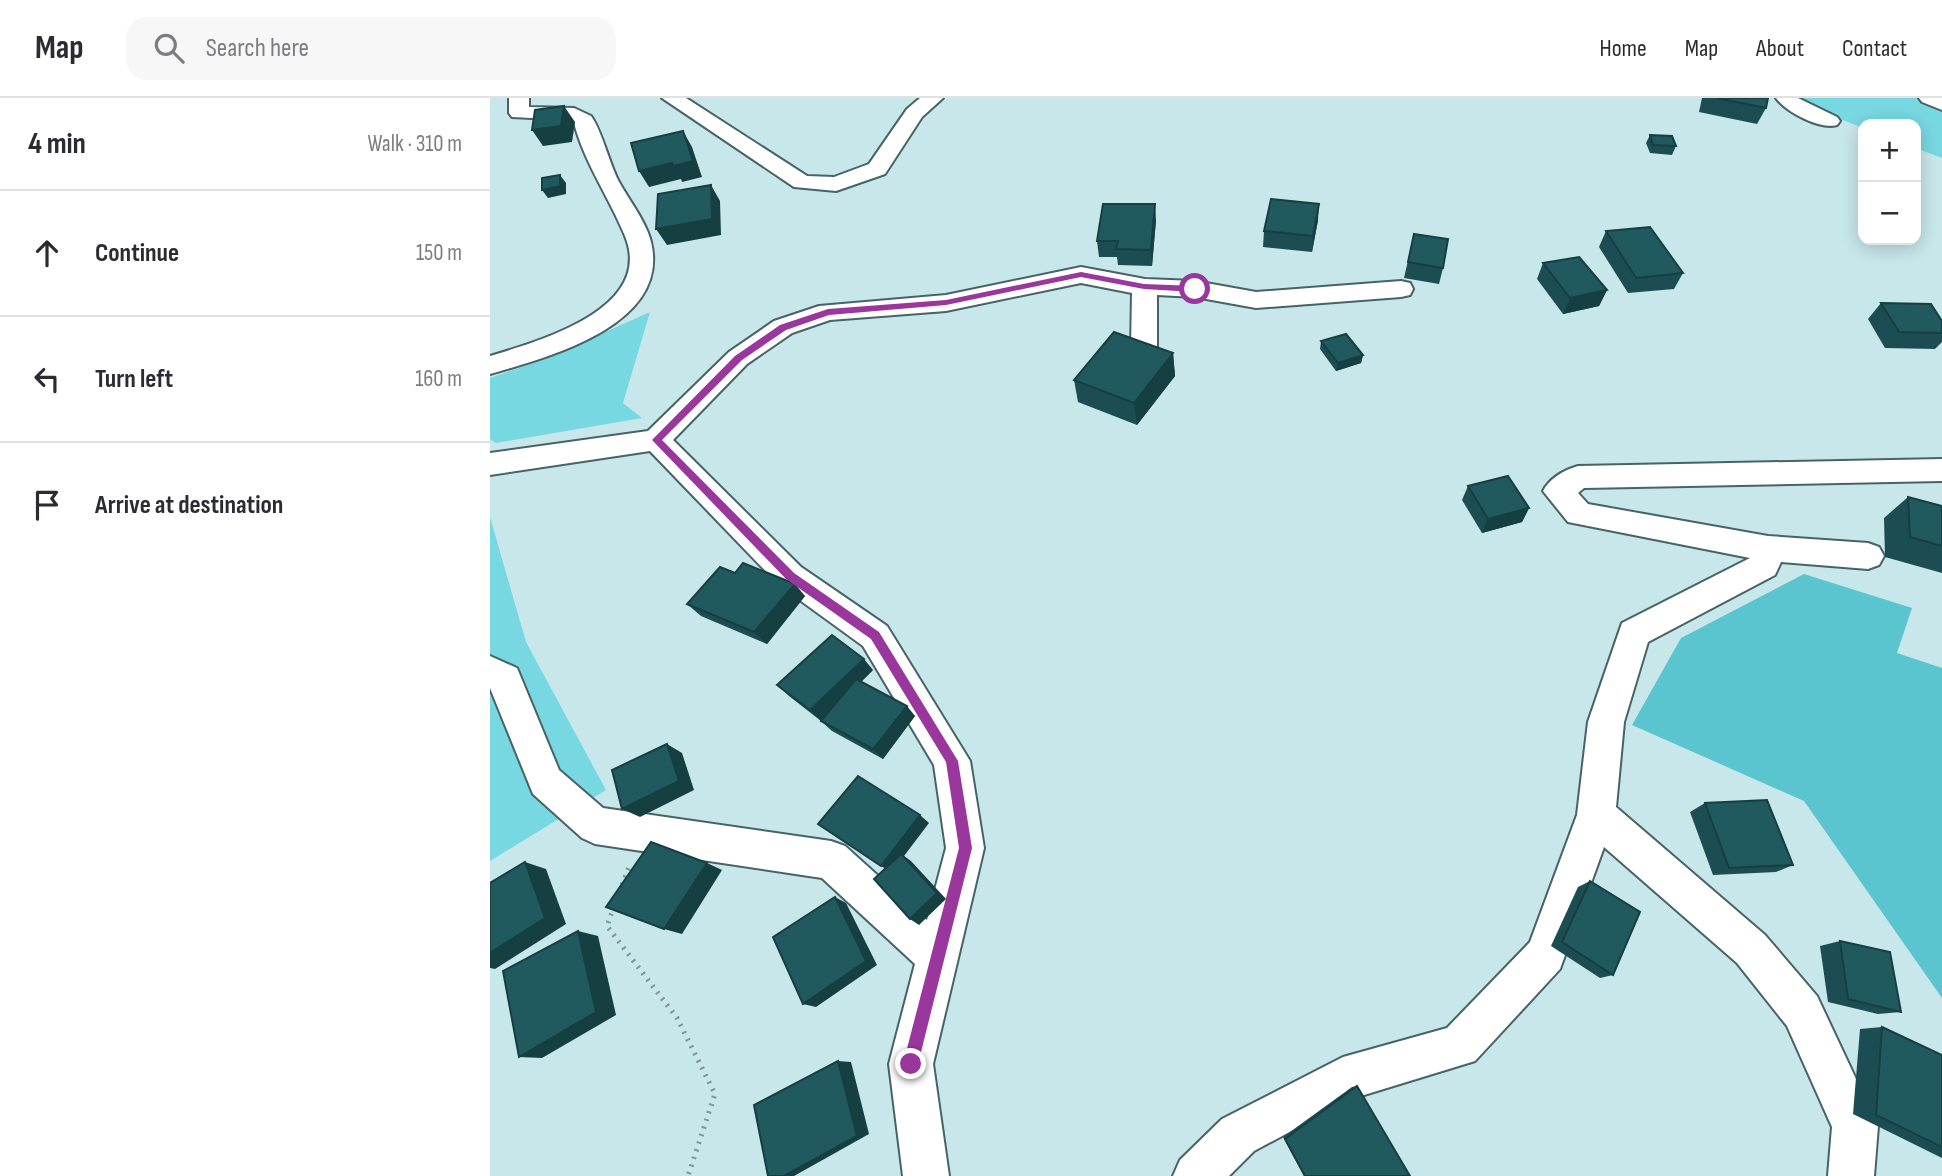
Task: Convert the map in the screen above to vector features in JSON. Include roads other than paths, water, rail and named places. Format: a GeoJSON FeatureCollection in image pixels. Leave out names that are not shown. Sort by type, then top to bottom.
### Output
{"type":"FeatureCollection","features":[{"type":"Feature","properties":{"kind":"street"},"geometry":{"type":"LineString","coordinates":[[490,365],[555,344],[602,321],[631,296],[642,273],[639,242],[591,150],[584,120],[574,114],[519,113],[519,98]]}},
{"type":"Feature","properties":{"kind":"street"},"geometry":{"type":"LineString","coordinates":[[672,98],[802,181],[836,184],[877,169],[914,113],[933,98]]}},
{"type":"Feature","properties":{"kind":"street"},"geometry":{"type":"LineString","coordinates":[[1786,98],[1830,121]]}},
{"type":"Feature","properties":{"kind":"street"},"geometry":{"type":"LineString","coordinates":[[1929,98],[1942,104]]}},
{"type":"Feature","properties":{"kind":"street"},"geometry":{"type":"LineString","coordinates":[[490,464],[656,440],[738,358],[783,327],[828,312],[946,303],[1081,275],[1144,287],[1195,289],[1256,300],[1401,289]]}},
{"type":"Feature","properties":{"kind":"street"},"geometry":{"type":"LineString","coordinates":[[1144,287],[1144,348]]}},
{"type":"Feature","properties":{"kind":"street"},"geometry":{"type":"LineString","coordinates":[[656,440],[790,576],[875,636],[951,761],[965,848],[911,1064],[926,1176]]}},
{"type":"Feature","properties":{"kind":"street"},"geometry":{"type":"LineString","coordinates":[[1868,556],[1768,549],[1578,514],[1558,491],[1578,477],[1942,470]]}},
{"type":"Feature","properties":{"kind":"street"},"geometry":{"type":"LineString","coordinates":[[1196,1176],[1238,1135],[1343,1079],[1460,1046],[1546,955],[1596,815],[1606,722],[1634,633],[1765,566],[1768,549]]}},
{"type":"Feature","properties":{"kind":"street"},"geometry":{"type":"LineString","coordinates":[[490,671],[505,679],[546,782],[595,825],[641,834],[831,860],[937,956]]}},
{"type":"Feature","properties":{"kind":"street"},"geometry":{"type":"LineString","coordinates":[[1596,815],[1751,949],[1802,1011],[1856,1126],[1851,1176]]}}]}
